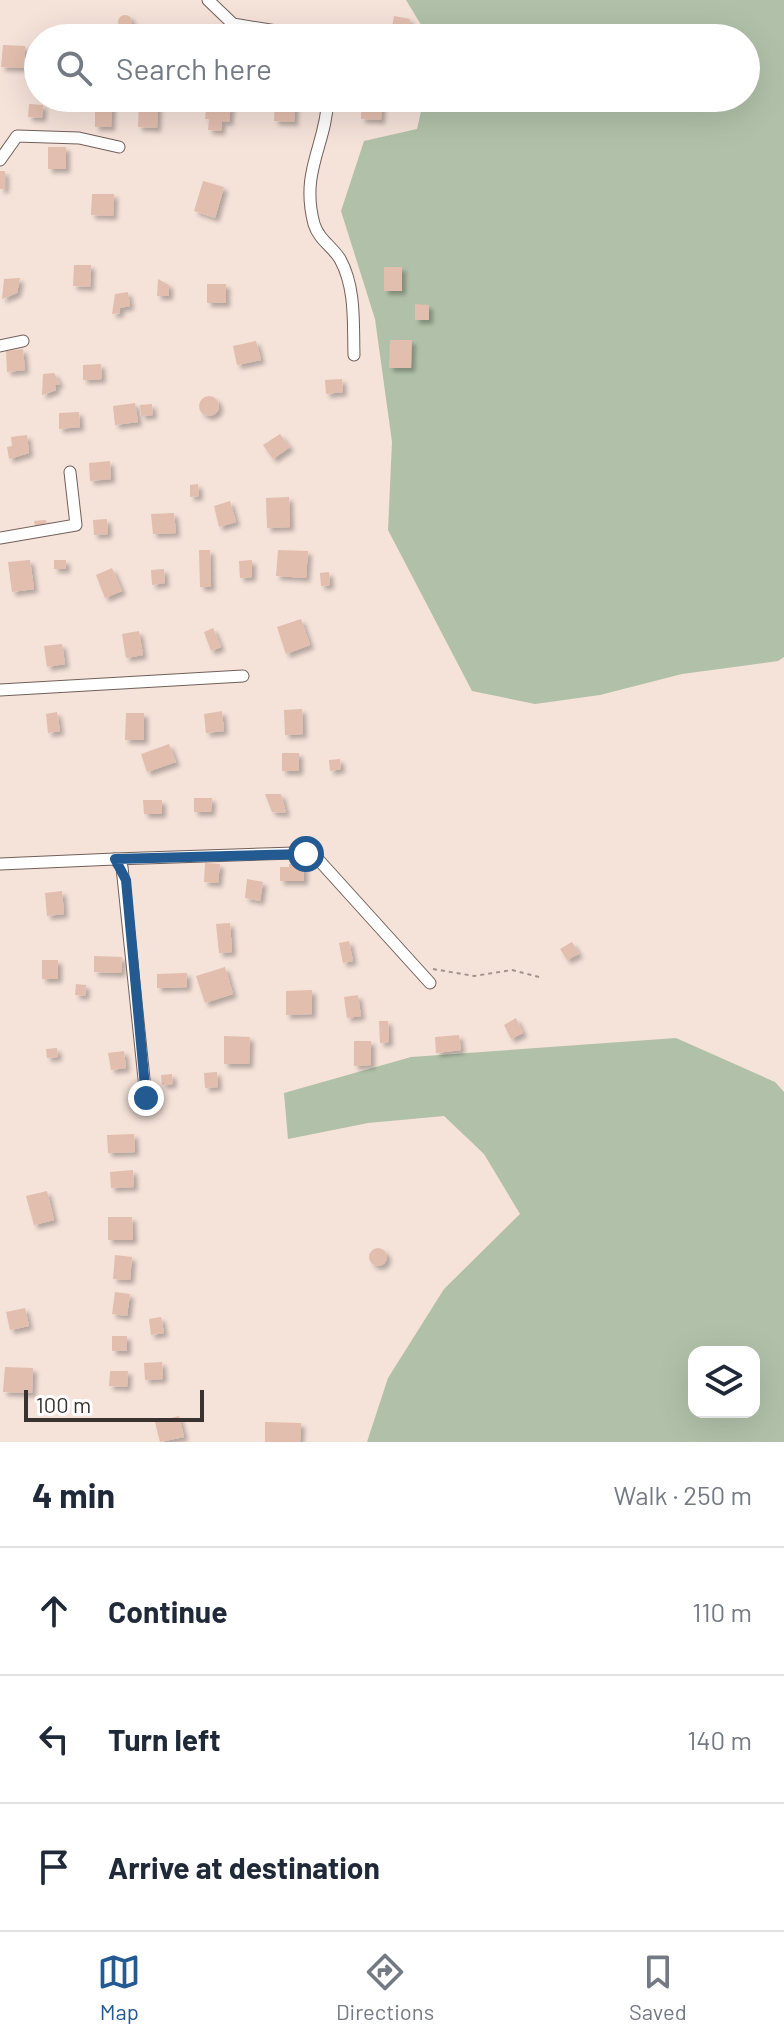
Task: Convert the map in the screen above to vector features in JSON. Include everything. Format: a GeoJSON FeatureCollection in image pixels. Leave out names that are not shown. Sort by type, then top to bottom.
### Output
{"type":"FeatureCollection","features":[{"type":"Feature","properties":{"kind":"street"},"geometry":{"type":"LineString","coordinates":[[208,0],[233,24]]}},
{"type":"Feature","properties":{"kind":"street"},"geometry":{"type":"LineString","coordinates":[[326,112],[324,132],[312,160],[311,196],[315,226],[321,239],[337,254],[351,287],[354,355]]}},
{"type":"Feature","properties":{"kind":"street"},"geometry":{"type":"LineString","coordinates":[[0,160],[17,136],[79,138],[119,147]]}},
{"type":"Feature","properties":{"kind":"street"},"geometry":{"type":"LineString","coordinates":[[0,346],[23,341]]}},
{"type":"Feature","properties":{"kind":"street"},"geometry":{"type":"LineString","coordinates":[[0,538],[76,525],[70,472]]}},
{"type":"Feature","properties":{"kind":"street"},"geometry":{"type":"LineString","coordinates":[[0,690],[243,676]]}},
{"type":"Feature","properties":{"kind":"street"},"geometry":{"type":"LineString","coordinates":[[0,864],[295,853],[316,857],[430,983]]}},
{"type":"Feature","properties":{"kind":"street"},"geometry":{"type":"LineString","coordinates":[[115,859],[126,880],[146,1098]]}},
{"type":"Feature","properties":{"kind":"path"},"geometry":{"type":"LineString","coordinates":[[413,966],[474,976],[512,970],[539,977]]}},
{"type":"Feature","properties":{"kind":"green space"},"geometry":{"type":"Polygon","coordinates":[[[406,0],[784,0],[784,657],[778,661],[682,674],[600,695],[535,704],[472,691],[388,530],[392,442],[375,319],[341,211],[364,141],[417,129],[421,112],[760,112],[760,24],[421,24],[406,0]]]}},
{"type":"Feature","properties":{"kind":"green space"},"geometry":{"type":"Polygon","coordinates":[[[676,1038],[775,1082],[784,1092],[784,1442],[367,1442],[388,1378],[444,1289],[520,1214],[484,1154],[444,1116],[368,1123],[288,1139],[284,1093],[411,1057],[676,1038]]]}},
{"type":"Feature","properties":{"kind":"building"},"geometry":{"type":"Polygon","coordinates":[[[394,16],[410,19],[409,24],[392,24],[394,16]]]}},
{"type":"Feature","properties":{"kind":"building"},"geometry":{"type":"Polygon","coordinates":[[[120,17],[130,17],[131,24],[119,24],[120,17]]]}},
{"type":"Feature","properties":{"kind":"building"},"geometry":{"type":"Polygon","coordinates":[[[3,45],[24,46],[24,68],[1,67],[3,45]]]}},
{"type":"Feature","properties":{"kind":"building"},"geometry":{"type":"Polygon","coordinates":[[[28,112],[42,112],[42,118],[28,117],[28,112]]]}},
{"type":"Feature","properties":{"kind":"building"},"geometry":{"type":"Polygon","coordinates":[[[95,112],[112,112],[111,127],[95,127],[95,112]]]}},
{"type":"Feature","properties":{"kind":"building"},"geometry":{"type":"Polygon","coordinates":[[[139,112],[158,112],[157,128],[138,127],[139,112]]]}},
{"type":"Feature","properties":{"kind":"building"},"geometry":{"type":"Polygon","coordinates":[[[206,112],[230,112],[229,122],[222,121],[221,131],[208,130],[209,119],[205,119],[206,112]]]}},
{"type":"Feature","properties":{"kind":"building"},"geometry":{"type":"Polygon","coordinates":[[[274,112],[295,112],[294,122],[274,121],[274,112]]]}},
{"type":"Feature","properties":{"kind":"building"},"geometry":{"type":"Polygon","coordinates":[[[361,112],[381,112],[381,120],[361,119],[361,112]]]}},
{"type":"Feature","properties":{"kind":"building"},"geometry":{"type":"Polygon","coordinates":[[[48,147],[66,147],[66,169],[48,169],[48,147]]]}},
{"type":"Feature","properties":{"kind":"building"},"geometry":{"type":"Polygon","coordinates":[[[0,171],[5,171],[5,189],[0,189],[0,171]]]}},
{"type":"Feature","properties":{"kind":"building"},"geometry":{"type":"Polygon","coordinates":[[[203,181],[224,187],[215,218],[194,211],[203,181]]]}},
{"type":"Feature","properties":{"kind":"building"},"geometry":{"type":"Polygon","coordinates":[[[92,194],[114,194],[113,216],[91,215],[92,194]]]}},
{"type":"Feature","properties":{"kind":"building"},"geometry":{"type":"Polygon","coordinates":[[[74,265],[91,265],[90,287],[73,286],[74,265]]]}},
{"type":"Feature","properties":{"kind":"building"},"geometry":{"type":"Polygon","coordinates":[[[384,267],[402,267],[402,291],[384,291],[384,267]]]}},
{"type":"Feature","properties":{"kind":"building"},"geometry":{"type":"Polygon","coordinates":[[[20,278],[17,293],[2,299],[4,279],[20,278]]]}},
{"type":"Feature","properties":{"kind":"building"},"geometry":{"type":"Polygon","coordinates":[[[158,279],[169,285],[169,296],[157,296],[158,279]]]}},
{"type":"Feature","properties":{"kind":"building"},"geometry":{"type":"Polygon","coordinates":[[[207,284],[226,284],[226,303],[207,303],[207,284]]]}},
{"type":"Feature","properties":{"kind":"building"},"geometry":{"type":"Polygon","coordinates":[[[128,292],[130,306],[112,314],[115,294],[128,292]]]}},
{"type":"Feature","properties":{"kind":"building"},"geometry":{"type":"Polygon","coordinates":[[[415,304],[429,305],[429,320],[415,320],[415,304]]]}},
{"type":"Feature","properties":{"kind":"building"},"geometry":{"type":"Polygon","coordinates":[[[390,340],[412,340],[411,368],[389,368],[390,340]]]}},
{"type":"Feature","properties":{"kind":"building"},"geometry":{"type":"Polygon","coordinates":[[[256,341],[261,360],[237,365],[233,346],[256,341]]]}},
{"type":"Feature","properties":{"kind":"building"},"geometry":{"type":"Polygon","coordinates":[[[23,349],[25,370],[7,372],[6,351],[23,349]]]}},
{"type":"Feature","properties":{"kind":"building"},"geometry":{"type":"Polygon","coordinates":[[[101,364],[102,379],[83,380],[83,365],[101,364]]]}},
{"type":"Feature","properties":{"kind":"building"},"geometry":{"type":"Polygon","coordinates":[[[54,373],[60,384],[55,385],[56,390],[42,395],[43,374],[54,373]]]}},
{"type":"Feature","properties":{"kind":"building"},"geometry":{"type":"Polygon","coordinates":[[[342,379],[343,392],[326,394],[325,380],[342,379]]]}},
{"type":"Feature","properties":{"kind":"building"},"geometry":{"type":"Polygon","coordinates":[[[209,396],[216,399],[219,406],[216,413],[209,416],[202,413],[199,406],[202,399],[209,396]]]}},
{"type":"Feature","properties":{"kind":"building"},"geometry":{"type":"Polygon","coordinates":[[[135,403],[138,422],[115,425],[113,406],[135,403]]]}},
{"type":"Feature","properties":{"kind":"building"},"geometry":{"type":"Polygon","coordinates":[[[152,404],[153,415],[141,416],[140,405],[152,404]]]}},
{"type":"Feature","properties":{"kind":"building"},"geometry":{"type":"Polygon","coordinates":[[[79,412],[80,427],[59,429],[59,413],[79,412]]]}},
{"type":"Feature","properties":{"kind":"building"},"geometry":{"type":"Polygon","coordinates":[[[280,434],[290,447],[273,459],[263,445],[280,434]]]}},
{"type":"Feature","properties":{"kind":"building"},"geometry":{"type":"Polygon","coordinates":[[[27,435],[29,453],[9,459],[7,447],[12,446],[11,437],[27,435]]]}},
{"type":"Feature","properties":{"kind":"building"},"geometry":{"type":"Polygon","coordinates":[[[110,461],[111,479],[90,481],[89,463],[110,461]]]}},
{"type":"Feature","properties":{"kind":"building"},"geometry":{"type":"Polygon","coordinates":[[[198,484],[199,496],[190,497],[190,485],[198,484]]]}},
{"type":"Feature","properties":{"kind":"building"},"geometry":{"type":"Polygon","coordinates":[[[289,497],[290,527],[267,528],[266,498],[289,497]]]}},
{"type":"Feature","properties":{"kind":"building"},"geometry":{"type":"Polygon","coordinates":[[[230,501],[236,522],[219,527],[214,506],[230,501]]]}},
{"type":"Feature","properties":{"kind":"building"},"geometry":{"type":"Polygon","coordinates":[[[174,513],[176,533],[153,534],[151,514],[174,513]]]}},
{"type":"Feature","properties":{"kind":"building"},"geometry":{"type":"Polygon","coordinates":[[[107,519],[108,534],[94,535],[93,520],[107,519]]]}},
{"type":"Feature","properties":{"kind":"building"},"geometry":{"type":"Polygon","coordinates":[[[46,520],[46,525],[35,526],[34,521],[46,520]]]}},
{"type":"Feature","properties":{"kind":"building"},"geometry":{"type":"Polygon","coordinates":[[[199,550],[210,550],[211,587],[200,587],[199,550]]]}},
{"type":"Feature","properties":{"kind":"building"},"geometry":{"type":"Polygon","coordinates":[[[278,550],[308,551],[306,578],[276,576],[278,550]]]}},
{"type":"Feature","properties":{"kind":"building"},"geometry":{"type":"Polygon","coordinates":[[[30,560],[34,589],[12,592],[8,562],[30,560]]]}},
{"type":"Feature","properties":{"kind":"building"},"geometry":{"type":"Polygon","coordinates":[[[54,560],[66,560],[66,569],[54,569],[54,560]]]}},
{"type":"Feature","properties":{"kind":"building"},"geometry":{"type":"Polygon","coordinates":[[[252,560],[252,577],[240,578],[239,561],[252,560]]]}},
{"type":"Feature","properties":{"kind":"building"},"geometry":{"type":"Polygon","coordinates":[[[112,568],[122,591],[105,598],[96,575],[112,568]]]}},
{"type":"Feature","properties":{"kind":"building"},"geometry":{"type":"Polygon","coordinates":[[[164,569],[165,583],[152,585],[151,570],[164,569]]]}},
{"type":"Feature","properties":{"kind":"building"},"geometry":{"type":"Polygon","coordinates":[[[329,572],[330,585],[321,586],[320,573],[329,572]]]}},
{"type":"Feature","properties":{"kind":"building"},"geometry":{"type":"Polygon","coordinates":[[[301,619],[310,645],[286,654],[277,627],[301,619]]]}},
{"type":"Feature","properties":{"kind":"building"},"geometry":{"type":"Polygon","coordinates":[[[213,628],[221,647],[211,651],[204,632],[213,628]]]}},
{"type":"Feature","properties":{"kind":"building"},"geometry":{"type":"Polygon","coordinates":[[[139,631],[143,655],[126,658],[122,634],[139,631]]]}},
{"type":"Feature","properties":{"kind":"building"},"geometry":{"type":"Polygon","coordinates":[[[62,644],[65,664],[47,667],[44,646],[62,644]]]}},
{"type":"Feature","properties":{"kind":"building"},"geometry":{"type":"Polygon","coordinates":[[[302,709],[303,734],[285,735],[284,710],[302,709]]]}},
{"type":"Feature","properties":{"kind":"building"},"geometry":{"type":"Polygon","coordinates":[[[222,711],[224,731],[206,733],[204,714],[222,711]]]}},
{"type":"Feature","properties":{"kind":"building"},"geometry":{"type":"Polygon","coordinates":[[[57,712],[60,731],[48,733],[46,714],[57,712]]]}},
{"type":"Feature","properties":{"kind":"building"},"geometry":{"type":"Polygon","coordinates":[[[126,713],[144,713],[144,740],[125,740],[126,713]]]}},
{"type":"Feature","properties":{"kind":"building"},"geometry":{"type":"Polygon","coordinates":[[[169,744],[176,762],[147,772],[141,754],[169,744]]]}},
{"type":"Feature","properties":{"kind":"building"},"geometry":{"type":"Polygon","coordinates":[[[282,753],[299,753],[299,771],[282,771],[282,753]]]}},
{"type":"Feature","properties":{"kind":"building"},"geometry":{"type":"Polygon","coordinates":[[[340,759],[341,769],[330,771],[329,760],[340,759]]]}},
{"type":"Feature","properties":{"kind":"building"},"geometry":{"type":"Polygon","coordinates":[[[265,794],[281,794],[286,813],[272,812],[265,794]]]}},
{"type":"Feature","properties":{"kind":"building"},"geometry":{"type":"Polygon","coordinates":[[[194,798],[212,798],[211,812],[194,812],[194,798]]]}},
{"type":"Feature","properties":{"kind":"building"},"geometry":{"type":"Polygon","coordinates":[[[143,800],[162,800],[162,814],[144,814],[143,800]]]}},
{"type":"Feature","properties":{"kind":"building"},"geometry":{"type":"Polygon","coordinates":[[[205,863],[220,864],[218,883],[204,882],[205,863]]]}},
{"type":"Feature","properties":{"kind":"building"},"geometry":{"type":"Polygon","coordinates":[[[289,864],[304,864],[304,881],[280,881],[280,867],[289,867],[289,864]]]}},
{"type":"Feature","properties":{"kind":"building"},"geometry":{"type":"Polygon","coordinates":[[[247,879],[263,882],[260,901],[245,898],[247,879]]]}},
{"type":"Feature","properties":{"kind":"building"},"geometry":{"type":"Polygon","coordinates":[[[62,891],[64,914],[47,916],[45,893],[62,891]]]}},
{"type":"Feature","properties":{"kind":"building"},"geometry":{"type":"Polygon","coordinates":[[[230,923],[232,952],[219,953],[216,924],[230,923]]]}},
{"type":"Feature","properties":{"kind":"building"},"geometry":{"type":"Polygon","coordinates":[[[349,941],[353,961],[343,963],[339,943],[349,941]]]}},
{"type":"Feature","properties":{"kind":"building"},"geometry":{"type":"Polygon","coordinates":[[[572,942],[579,954],[567,960],[560,949],[572,942]]]}},
{"type":"Feature","properties":{"kind":"building"},"geometry":{"type":"Polygon","coordinates":[[[94,956],[122,957],[121,973],[94,972],[94,956]]]}},
{"type":"Feature","properties":{"kind":"building"},"geometry":{"type":"Polygon","coordinates":[[[42,960],[58,960],[58,979],[42,979],[42,960]]]}},
{"type":"Feature","properties":{"kind":"building"},"geometry":{"type":"Polygon","coordinates":[[[225,967],[233,994],[205,1003],[196,976],[225,967]]]}},
{"type":"Feature","properties":{"kind":"building"},"geometry":{"type":"Polygon","coordinates":[[[187,973],[187,987],[157,988],[157,974],[187,973]]]}},
{"type":"Feature","properties":{"kind":"building"},"geometry":{"type":"Polygon","coordinates":[[[76,984],[86,985],[85,996],[75,995],[76,984]]]}},
{"type":"Feature","properties":{"kind":"building"},"geometry":{"type":"Polygon","coordinates":[[[312,990],[312,1014],[286,1015],[286,991],[312,990]]]}},
{"type":"Feature","properties":{"kind":"building"},"geometry":{"type":"Polygon","coordinates":[[[358,995],[361,1016],[347,1018],[344,997],[358,995]]]}},
{"type":"Feature","properties":{"kind":"building"},"geometry":{"type":"Polygon","coordinates":[[[516,1018],[523,1033],[511,1039],[504,1025],[516,1018]]]}},
{"type":"Feature","properties":{"kind":"building"},"geometry":{"type":"Polygon","coordinates":[[[379,1021],[388,1021],[389,1042],[380,1043],[379,1021]]]}},
{"type":"Feature","properties":{"kind":"building"},"geometry":{"type":"Polygon","coordinates":[[[459,1035],[461,1050],[436,1053],[435,1037],[459,1035]]]}},
{"type":"Feature","properties":{"kind":"building"},"geometry":{"type":"Polygon","coordinates":[[[224,1036],[250,1037],[249,1064],[224,1064],[224,1036]]]}},
{"type":"Feature","properties":{"kind":"building"},"geometry":{"type":"Polygon","coordinates":[[[354,1041],[371,1041],[371,1065],[354,1066],[354,1041]]]}},
{"type":"Feature","properties":{"kind":"building"},"geometry":{"type":"Polygon","coordinates":[[[57,1048],[58,1057],[47,1058],[46,1049],[57,1048]]]}},
{"type":"Feature","properties":{"kind":"building"},"geometry":{"type":"Polygon","coordinates":[[[124,1051],[126,1068],[111,1070],[108,1053],[124,1051]]]}},
{"type":"Feature","properties":{"kind":"building"},"geometry":{"type":"Polygon","coordinates":[[[217,1072],[218,1087],[205,1088],[204,1073],[217,1072]]]}},
{"type":"Feature","properties":{"kind":"building"},"geometry":{"type":"Polygon","coordinates":[[[172,1074],[173,1084],[162,1085],[161,1075],[172,1074]]]}},
{"type":"Feature","properties":{"kind":"building"},"geometry":{"type":"Polygon","coordinates":[[[134,1134],[135,1152],[108,1153],[107,1135],[134,1134]]]}},
{"type":"Feature","properties":{"kind":"building"},"geometry":{"type":"Polygon","coordinates":[[[133,1170],[134,1187],[111,1188],[110,1172],[133,1170]]]}},
{"type":"Feature","properties":{"kind":"building"},"geometry":{"type":"Polygon","coordinates":[[[47,1191],[54,1220],[34,1225],[26,1196],[47,1191]]]}},
{"type":"Feature","properties":{"kind":"building"},"geometry":{"type":"Polygon","coordinates":[[[108,1217],[132,1217],[133,1240],[108,1240],[108,1217]]]}},
{"type":"Feature","properties":{"kind":"building"},"geometry":{"type":"Polygon","coordinates":[[[378,1248],[387,1257],[378,1266],[369,1257],[378,1248]]]}},
{"type":"Feature","properties":{"kind":"building"},"geometry":{"type":"Polygon","coordinates":[[[115,1255],[132,1257],[130,1280],[113,1279],[115,1255]]]}},
{"type":"Feature","properties":{"kind":"building"},"geometry":{"type":"Polygon","coordinates":[[[115,1292],[130,1294],[127,1316],[112,1314],[115,1292]]]}},
{"type":"Feature","properties":{"kind":"building"},"geometry":{"type":"Polygon","coordinates":[[[25,1308],[29,1326],[10,1330],[6,1312],[25,1308]]]}},
{"type":"Feature","properties":{"kind":"building"},"geometry":{"type":"Polygon","coordinates":[[[161,1317],[164,1333],[151,1335],[149,1319],[161,1317]]]}},
{"type":"Feature","properties":{"kind":"building"},"geometry":{"type":"Polygon","coordinates":[[[112,1336],[127,1336],[127,1351],[112,1351],[112,1336]]]}},
{"type":"Feature","properties":{"kind":"building"},"geometry":{"type":"Polygon","coordinates":[[[162,1362],[163,1379],[145,1380],[144,1363],[162,1362]]]}},
{"type":"Feature","properties":{"kind":"building"},"geometry":{"type":"Polygon","coordinates":[[[5,1367],[33,1368],[32,1393],[3,1392],[5,1367]]]}},
{"type":"Feature","properties":{"kind":"building"},"geometry":{"type":"Polygon","coordinates":[[[110,1371],[128,1371],[127,1387],[109,1386],[110,1371]]]}},
{"type":"Feature","properties":{"kind":"building"},"geometry":{"type":"Polygon","coordinates":[[[179,1416],[184,1437],[160,1442],[155,1422],[179,1416]]]}},
{"type":"Feature","properties":{"kind":"building"},"geometry":{"type":"Polygon","coordinates":[[[265,1422],[301,1423],[300,1442],[265,1442],[265,1422]]]}},
{"type":"Feature","properties":{"kind":"route"},"geometry":{"type":"LineString","coordinates":[[146,1098],[126,880],[122,867],[115,859],[306,854]]}}]}
